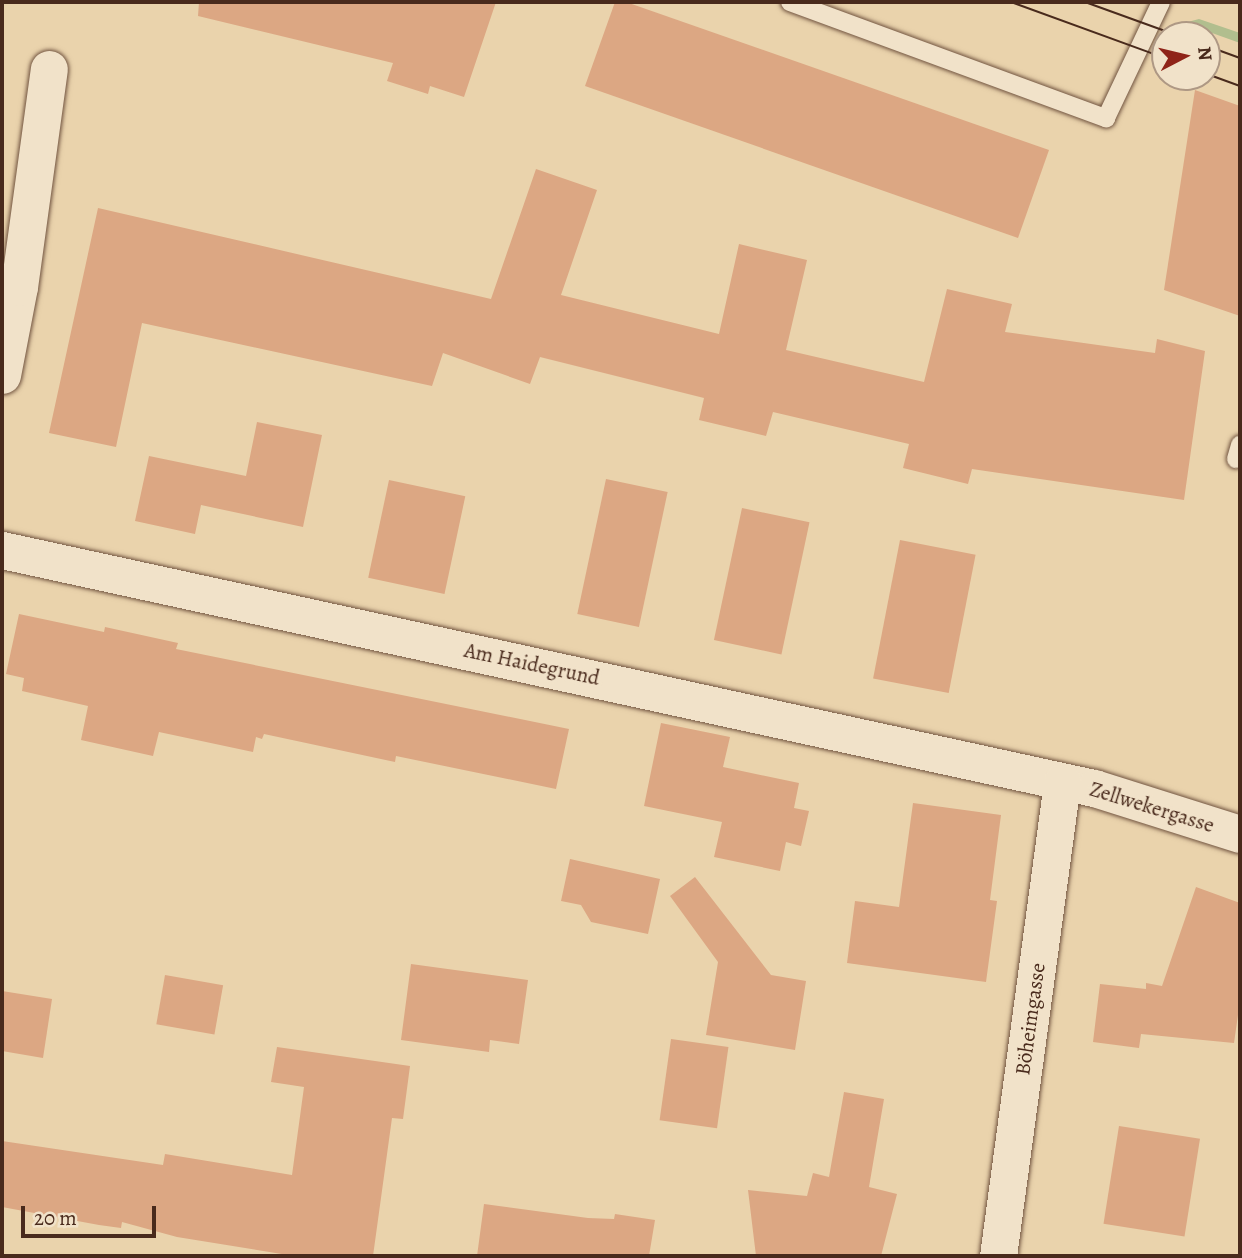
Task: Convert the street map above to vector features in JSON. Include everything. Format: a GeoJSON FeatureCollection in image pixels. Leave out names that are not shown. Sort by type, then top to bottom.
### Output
{"type":"FeatureCollection","features":[{"type":"Feature","properties":{"kind":"street"},"geometry":{"type":"LineString","coordinates":[[2,375],[10,285],[49,69]]}},
{"type":"Feature","properties":{"kind":"street","name":"Am Haidegrund"},"geometry":{"type":"LineString","coordinates":[[2,550],[1062,781]]}},
{"type":"Feature","properties":{"kind":"street","name":"Zellwekergasse"},"geometry":{"type":"LineString","coordinates":[[1062,781],[1130,797],[1240,834]]}},
{"type":"Feature","properties":{"kind":"street","name":"Böheimgasse"},"geometry":{"type":"LineString","coordinates":[[998,1256],[1062,781]]}},
{"type":"Feature","properties":{"kind":"lane"},"geometry":{"type":"LineString","coordinates":[[790,2],[1106,118],[1161,2]]}},
{"type":"Feature","properties":{"kind":"green space"},"geometry":{"type":"Polygon","coordinates":[[[1221,27],[1240,33],[1240,43],[1221,36],[1221,27]]]}},
{"type":"Feature","properties":{"kind":"building"},"geometry":{"type":"Polygon","coordinates":[[[199,2],[496,2],[464,97],[430,86],[428,94],[387,81],[393,63],[198,16],[199,2]]]}},
{"type":"Feature","properties":{"kind":"building"},"geometry":{"type":"Polygon","coordinates":[[[615,2],[626,2],[1049,150],[1018,238],[585,86],[615,2]]]}},
{"type":"Feature","properties":{"kind":"building"},"geometry":{"type":"Polygon","coordinates":[[[1195,91],[1198,91],[1240,106],[1240,316],[1164,290],[1195,91]]]}},
{"type":"Feature","properties":{"kind":"building"},"geometry":{"type":"Polygon","coordinates":[[[536,169],[597,190],[561,295],[719,334],[739,244],[807,260],[786,350],[924,382],[947,289],[1012,304],[1005,332],[1155,353],[1157,339],[1205,351],[1184,500],[972,469],[968,484],[903,468],[909,444],[773,412],[766,436],[699,420],[704,398],[540,357],[530,384],[443,353],[432,386],[142,323],[116,447],[49,433],[98,208],[491,299],[536,169]]]}},
{"type":"Feature","properties":{"kind":"building"},"geometry":{"type":"Polygon","coordinates":[[[257,422],[322,435],[303,527],[201,505],[195,534],[135,521],[149,456],[246,476],[257,422]]]}},
{"type":"Feature","properties":{"kind":"building"},"geometry":{"type":"Polygon","coordinates":[[[606,479],[668,492],[639,627],[577,614],[606,479]]]}},
{"type":"Feature","properties":{"kind":"building"},"geometry":{"type":"Polygon","coordinates":[[[389,480],[465,496],[445,594],[368,578],[389,480]]]}},
{"type":"Feature","properties":{"kind":"building"},"geometry":{"type":"Polygon","coordinates":[[[742,508],[809,522],[781,654],[714,640],[742,508]]]}},
{"type":"Feature","properties":{"kind":"building"},"geometry":{"type":"Polygon","coordinates":[[[900,540],[976,555],[949,693],[873,678],[900,540]]]}},
{"type":"Feature","properties":{"kind":"building"},"geometry":{"type":"Polygon","coordinates":[[[19,614],[104,632],[105,627],[178,643],[176,649],[569,729],[556,789],[396,756],[395,762],[264,734],[262,739],[256,737],[253,752],[159,732],[153,756],[81,740],[88,706],[22,691],[24,678],[6,674],[19,614]]]}},
{"type":"Feature","properties":{"kind":"building"},"geometry":{"type":"Polygon","coordinates":[[[661,723],[730,737],[723,767],[799,783],[794,808],[809,811],[801,846],[786,842],[780,871],[714,857],[722,822],[644,806],[661,723]]]}},
{"type":"Feature","properties":{"kind":"building"},"geometry":{"type":"Polygon","coordinates":[[[913,803],[1001,815],[990,900],[997,901],[986,982],[847,963],[855,901],[899,907],[913,803]]]}},
{"type":"Feature","properties":{"kind":"building"},"geometry":{"type":"Polygon","coordinates":[[[570,859],[660,879],[648,934],[591,922],[581,905],[561,901],[570,859]]]}},
{"type":"Feature","properties":{"kind":"building"},"geometry":{"type":"Polygon","coordinates":[[[695,877],[771,975],[806,981],[795,1050],[706,1035],[718,962],[670,896],[695,877]]]}},
{"type":"Feature","properties":{"kind":"building"},"geometry":{"type":"Polygon","coordinates":[[[1196,887],[1240,903],[1240,1001],[1234,1043],[1141,1034],[1139,1048],[1093,1042],[1100,984],[1146,989],[1146,983],[1162,986],[1196,887]]]}},
{"type":"Feature","properties":{"kind":"building"},"geometry":{"type":"Polygon","coordinates":[[[411,964],[528,980],[519,1044],[490,1040],[489,1052],[401,1040],[411,964]]]}},
{"type":"Feature","properties":{"kind":"building"},"geometry":{"type":"Polygon","coordinates":[[[165,975],[223,985],[214,1034],[156,1024],[165,975]]]}},
{"type":"Feature","properties":{"kind":"building"},"geometry":{"type":"Polygon","coordinates":[[[2,991],[52,999],[43,1058],[2,1051],[2,991]]]}},
{"type":"Feature","properties":{"kind":"building"},"geometry":{"type":"Polygon","coordinates":[[[671,1039],[728,1047],[717,1128],[660,1120],[671,1039]]]}},
{"type":"Feature","properties":{"kind":"building"},"geometry":{"type":"Polygon","coordinates":[[[277,1047],[410,1066],[403,1119],[392,1118],[373,1256],[294,1256],[177,1237],[122,1222],[121,1228],[2,1207],[2,1141],[163,1165],[165,1154],[292,1175],[304,1087],[271,1082],[277,1047]]]}},
{"type":"Feature","properties":{"kind":"building"},"geometry":{"type":"Polygon","coordinates":[[[844,1092],[884,1099],[869,1187],[897,1194],[881,1256],[756,1256],[748,1190],[807,1196],[813,1173],[829,1177],[844,1092]]]}},
{"type":"Feature","properties":{"kind":"building"},"geometry":{"type":"Polygon","coordinates":[[[1119,1126],[1200,1139],[1185,1237],[1104,1224],[1119,1126]]]}},
{"type":"Feature","properties":{"kind":"building"},"geometry":{"type":"Polygon","coordinates":[[[484,1204],[588,1218],[614,1219],[615,1214],[655,1220],[649,1256],[477,1256],[484,1204]]]}},
{"type":"Feature","properties":{"kind":"tram line"},"geometry":{"type":"LineString","coordinates":[[1011,2],[1151,53]]}},
{"type":"Feature","properties":{"kind":"tram line"},"geometry":{"type":"LineString","coordinates":[[1085,2],[1151,26]]}},
{"type":"Feature","properties":{"kind":"tram line"},"geometry":{"type":"LineString","coordinates":[[1221,51],[1240,58]]}},
{"type":"Feature","properties":{"kind":"tram line"},"geometry":{"type":"LineString","coordinates":[[1221,79],[1240,86]]}}]}
